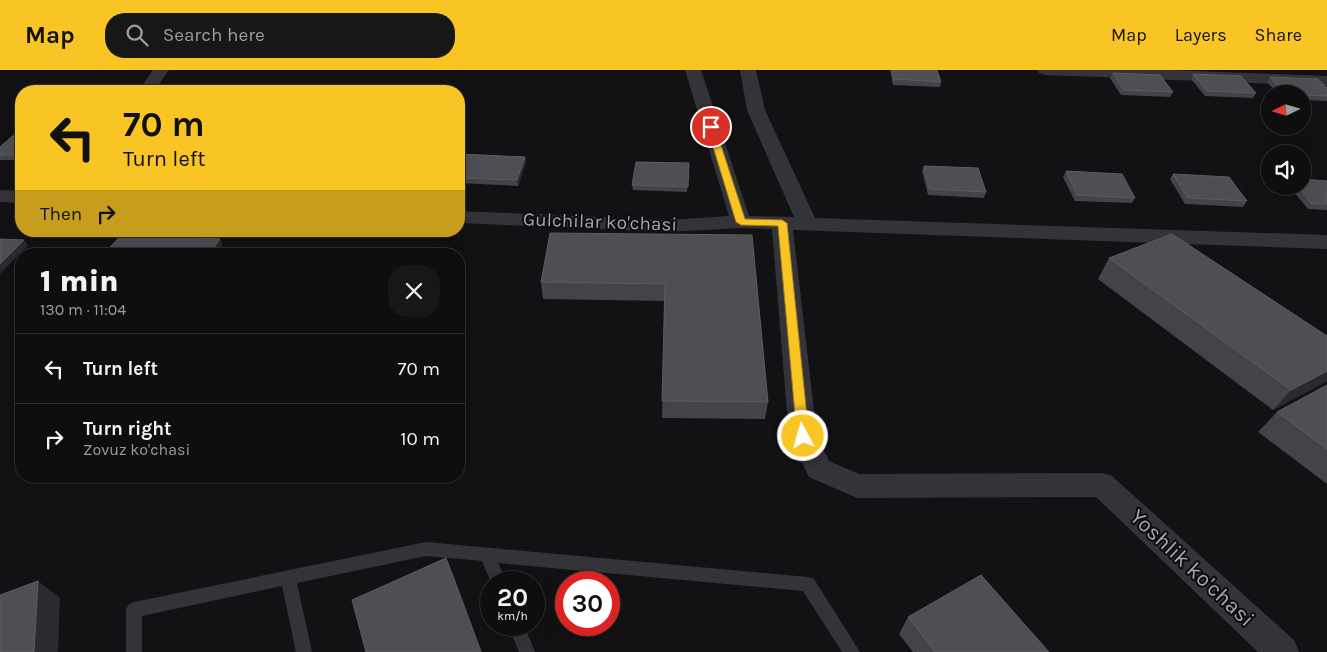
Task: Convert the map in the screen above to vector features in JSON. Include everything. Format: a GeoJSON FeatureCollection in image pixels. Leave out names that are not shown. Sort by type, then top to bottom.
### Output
{"type":"FeatureCollection","features":[{"type":"Feature","properties":{"kind":"street"},"geometry":{"type":"LineString","coordinates":[[150,85],[161,70]]}},
{"type":"Feature","properties":{"kind":"street"},"geometry":{"type":"LineString","coordinates":[[693,70],[741,222]]}},
{"type":"Feature","properties":{"kind":"street"},"geometry":{"type":"LineString","coordinates":[[748,70],[756,110],[795,224]]}},
{"type":"Feature","properties":{"kind":"street"},"geometry":{"type":"LineString","coordinates":[[1045,70],[1327,81]]}},
{"type":"Feature","properties":{"kind":"street"},"geometry":{"type":"LineString","coordinates":[[0,196],[15,197]]}},
{"type":"Feature","properties":{"kind":"street","name":"Gulchilar ko'chasi"},"geometry":{"type":"LineString","coordinates":[[465,216],[668,226],[741,222],[1327,242]]}},
{"type":"Feature","properties":{"kind":"street","name":"Yoshlik ko'chasi"},"geometry":{"type":"LineString","coordinates":[[795,224],[803,436],[819,469],[858,486],[1102,485],[1282,652]]}},
{"type":"Feature","properties":{"kind":"lane"},"geometry":{"type":"LineString","coordinates":[[134,652],[134,610],[426,549],[808,584],[852,652]]}},
{"type":"Feature","properties":{"kind":"lane"},"geometry":{"type":"LineString","coordinates":[[487,555],[494,571]]}},
{"type":"Feature","properties":{"kind":"lane"},"geometry":{"type":"LineString","coordinates":[[288,578],[304,652]]}},
{"type":"Feature","properties":{"kind":"lane"},"geometry":{"type":"LineString","coordinates":[[521,636],[528,652]]}},
{"type":"Feature","properties":{"kind":"building"},"geometry":{"type":"Polygon","coordinates":[[[892,70],[937,70],[941,82],[894,79],[892,70]]]}},
{"type":"Feature","properties":{"kind":"building"},"geometry":{"type":"Polygon","coordinates":[[[1113,73],[1160,75],[1173,92],[1124,90],[1113,73]]]}},
{"type":"Feature","properties":{"kind":"building"},"geometry":{"type":"Polygon","coordinates":[[[1193,74],[1241,76],[1256,93],[1207,91],[1193,74]]]}},
{"type":"Feature","properties":{"kind":"building"},"geometry":{"type":"Polygon","coordinates":[[[1270,77],[1318,79],[1327,88],[1327,96],[1311,95],[1311,85],[1278,85],[1270,77]]]}},
{"type":"Feature","properties":{"kind":"building"},"geometry":{"type":"Polygon","coordinates":[[[15,134],[15,155],[0,155],[0,147],[15,134]]]}},
{"type":"Feature","properties":{"kind":"building"},"geometry":{"type":"Polygon","coordinates":[[[465,154],[525,157],[517,180],[465,178],[465,154]]]}},
{"type":"Feature","properties":{"kind":"building"},"geometry":{"type":"Polygon","coordinates":[[[636,162],[689,163],[688,187],[632,185],[636,162]]]}},
{"type":"Feature","properties":{"kind":"building"},"geometry":{"type":"Polygon","coordinates":[[[924,166],[978,168],[986,192],[929,189],[924,166]]]}},
{"type":"Feature","properties":{"kind":"building"},"geometry":{"type":"Polygon","coordinates":[[[1066,171],[1122,174],[1135,198],[1077,195],[1066,171]]]}},
{"type":"Feature","properties":{"kind":"building"},"geometry":{"type":"Polygon","coordinates":[[[1173,174],[1229,177],[1247,201],[1188,198],[1173,174]]]}},
{"type":"Feature","properties":{"kind":"building"},"geometry":{"type":"Polygon","coordinates":[[[1311,180],[1327,181],[1327,204],[1312,204],[1305,195],[1311,195],[1311,180]]]}},
{"type":"Feature","properties":{"kind":"building"},"geometry":{"type":"Polygon","coordinates":[[[550,233],[752,235],[768,402],[662,401],[665,284],[541,282],[550,233]]]}},
{"type":"Feature","properties":{"kind":"building"},"geometry":{"type":"Polygon","coordinates":[[[1172,234],[1327,336],[1327,371],[1291,390],[1109,258],[1172,234]]]}},
{"type":"Feature","properties":{"kind":"building"},"geometry":{"type":"Polygon","coordinates":[[[119,237],[220,239],[213,248],[109,248],[119,237]]]}},
{"type":"Feature","properties":{"kind":"building"},"geometry":{"type":"Polygon","coordinates":[[[0,239],[24,240],[15,248],[0,264],[0,239]]]}},
{"type":"Feature","properties":{"kind":"building"},"geometry":{"type":"Polygon","coordinates":[[[1327,385],[1327,449],[1277,412],[1327,385]]]}},
{"type":"Feature","properties":{"kind":"building"},"geometry":{"type":"Polygon","coordinates":[[[446,558],[481,652],[366,652],[352,600],[446,558]]]}},
{"type":"Feature","properties":{"kind":"building"},"geometry":{"type":"Polygon","coordinates":[[[981,575],[1049,652],[935,652],[908,617],[981,575]]]}},
{"type":"Feature","properties":{"kind":"building"},"geometry":{"type":"Polygon","coordinates":[[[38,581],[34,652],[0,652],[0,595],[38,581]]]}},
{"type":"Feature","properties":{"kind":"route"},"geometry":{"type":"LineString","coordinates":[[711,127],[741,222],[782,223],[803,436]]}}]}
